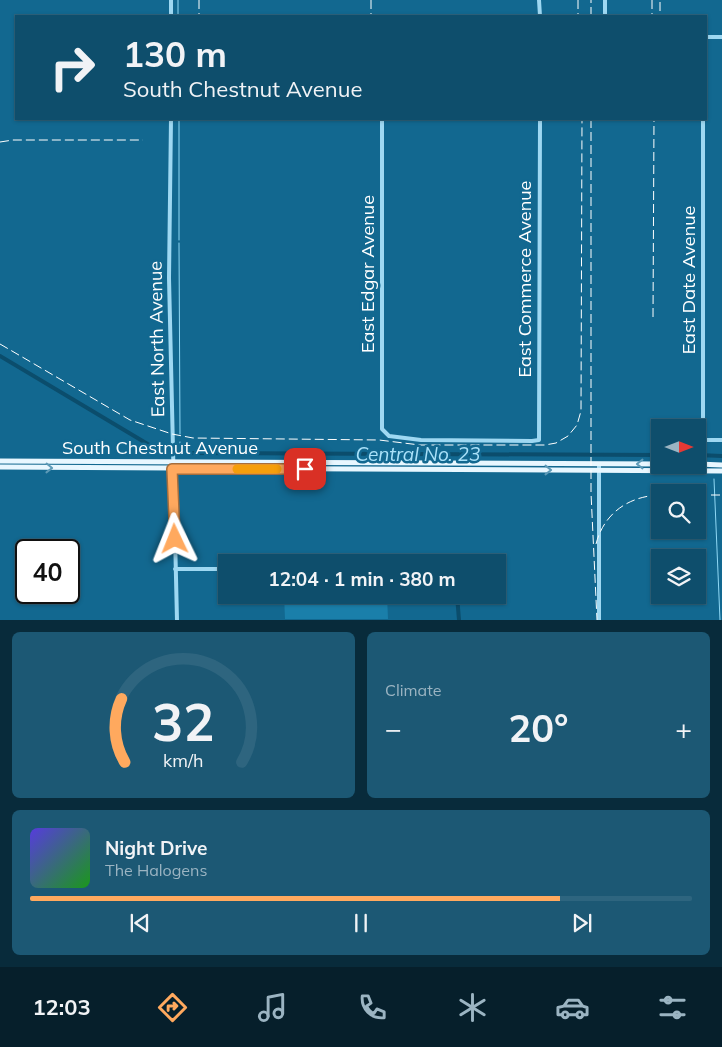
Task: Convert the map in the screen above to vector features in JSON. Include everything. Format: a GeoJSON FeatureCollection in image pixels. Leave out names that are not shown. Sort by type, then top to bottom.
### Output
{"type":"FeatureCollection","features":[{"type":"Feature","properties":{"kind":"main road","name":"South Chestnut Avenue"},"geometry":{"type":"LineString","coordinates":[[0,461],[172,460],[651,464]]}},
{"type":"Feature","properties":{"kind":"main road"},"geometry":{"type":"LineString","coordinates":[[382,463],[382,470]]}},
{"type":"Feature","properties":{"kind":"main road"},"geometry":{"type":"LineString","coordinates":[[706,464],[722,464]]}},
{"type":"Feature","properties":{"kind":"main road","name":"South Chestnut Avenue"},"geometry":{"type":"LineString","coordinates":[[0,467],[722,471]]}},
{"type":"Feature","properties":{"kind":"street"},"geometry":{"type":"LineString","coordinates":[[171,0],[171,15]]}},
{"type":"Feature","properties":{"kind":"street"},"geometry":{"type":"LineString","coordinates":[[539,0],[540,15]]}},
{"type":"Feature","properties":{"kind":"street"},"geometry":{"type":"LineString","coordinates":[[605,0],[605,15]]}},
{"type":"Feature","properties":{"kind":"street"},"geometry":{"type":"LineString","coordinates":[[707,37],[722,37]]}},
{"type":"Feature","properties":{"kind":"street","name":"East North Avenue"},"geometry":{"type":"LineString","coordinates":[[171,120],[169,254],[172,469],[177,620]]}},
{"type":"Feature","properties":{"kind":"street","name":"East Edgar Avenue"},"geometry":{"type":"LineString","coordinates":[[382,120],[382,429],[389,436],[421,440],[538,440]]}},
{"type":"Feature","properties":{"kind":"street","name":"East Commerce Avenue"},"geometry":{"type":"LineString","coordinates":[[538,440],[540,120]]}},
{"type":"Feature","properties":{"kind":"street","name":"East Date Avenue"},"geometry":{"type":"LineString","coordinates":[[703,120],[703,440],[722,440]]}},
{"type":"Feature","properties":{"kind":"street"},"geometry":{"type":"LineString","coordinates":[[598,464],[599,620]]}},
{"type":"Feature","properties":{"kind":"street"},"geometry":{"type":"LineString","coordinates":[[175,569],[218,569]]}},
{"type":"Feature","properties":{"kind":"shaded area"},"geometry":{"type":"Polygon","coordinates":[[[284,604],[387,604],[388,619],[285,619],[284,604]]]}},
{"type":"Feature","properties":{"kind":"waterway"},"geometry":{"type":"LineString","coordinates":[[178,0],[178,15]]}},
{"type":"Feature","properties":{"kind":"waterway"},"geometry":{"type":"LineString","coordinates":[[179,120],[179,240]]}},
{"type":"Feature","properties":{"kind":"waterway"},"geometry":{"type":"LineString","coordinates":[[179,243],[180,434]]}},
{"type":"Feature","properties":{"kind":"waterway","name":"Central No. 23"},"geometry":{"type":"LineString","coordinates":[[0,356],[156,449],[168,453]]}},
{"type":"Feature","properties":{"kind":"waterway"},"geometry":{"type":"LineString","coordinates":[[180,442],[180,447]]}},
{"type":"Feature","properties":{"kind":"waterway","name":"Central No. 23"},"geometry":{"type":"LineString","coordinates":[[176,453],[651,455]]}},
{"type":"Feature","properties":{"kind":"waterway","name":"Central No. 23"},"geometry":{"type":"LineString","coordinates":[[706,455],[722,456]]}},
{"type":"Feature","properties":{"kind":"waterway"},"geometry":{"type":"LineString","coordinates":[[714,479],[720,620]]}},
{"type":"Feature","properties":{"kind":"waterway"},"geometry":{"type":"LineString","coordinates":[[458,604],[459,620]]}},
{"type":"Feature","properties":{"kind":"railway"},"geometry":{"type":"LineString","coordinates":[[199,0],[199,15]]}},
{"type":"Feature","properties":{"kind":"railway"},"geometry":{"type":"LineString","coordinates":[[371,0],[371,15]]}},
{"type":"Feature","properties":{"kind":"railway"},"geometry":{"type":"LineString","coordinates":[[578,0],[578,15]]}},
{"type":"Feature","properties":{"kind":"railway"},"geometry":{"type":"LineString","coordinates":[[591,0],[591,15]]}},
{"type":"Feature","properties":{"kind":"railway"},"geometry":{"type":"LineString","coordinates":[[652,0],[652,15]]}},
{"type":"Feature","properties":{"kind":"railway"},"geometry":{"type":"LineString","coordinates":[[660,0],[660,11]]}},
{"type":"Feature","properties":{"kind":"railway"},"geometry":{"type":"LineString","coordinates":[[0,344],[130,420],[172,434],[193,438],[379,440],[420,445],[545,445],[556,443],[568,436],[577,425],[581,411],[582,120]]}},
{"type":"Feature","properties":{"kind":"railway"},"geometry":{"type":"LineString","coordinates":[[591,120],[591,493],[597,620]]}},
{"type":"Feature","properties":{"kind":"railway"},"geometry":{"type":"LineString","coordinates":[[653,317],[654,120]]}},
{"type":"Feature","properties":{"kind":"railway"},"geometry":{"type":"LineString","coordinates":[[0,142],[13,140],[143,140]]}},
{"type":"Feature","properties":{"kind":"railway"},"geometry":{"type":"LineString","coordinates":[[706,495],[722,495]]}},
{"type":"Feature","properties":{"kind":"railway"},"geometry":{"type":"LineString","coordinates":[[596,544],[605,523],[619,508],[638,499],[651,496]]}},
{"type":"Feature","properties":{"kind":"slow traffic"},"geometry":{"type":"LineString","coordinates":[[237,469],[277,469]]}},
{"type":"Feature","properties":{"kind":"route"},"geometry":{"type":"LineString","coordinates":[[175,539],[172,469],[305,469]]}}]}
